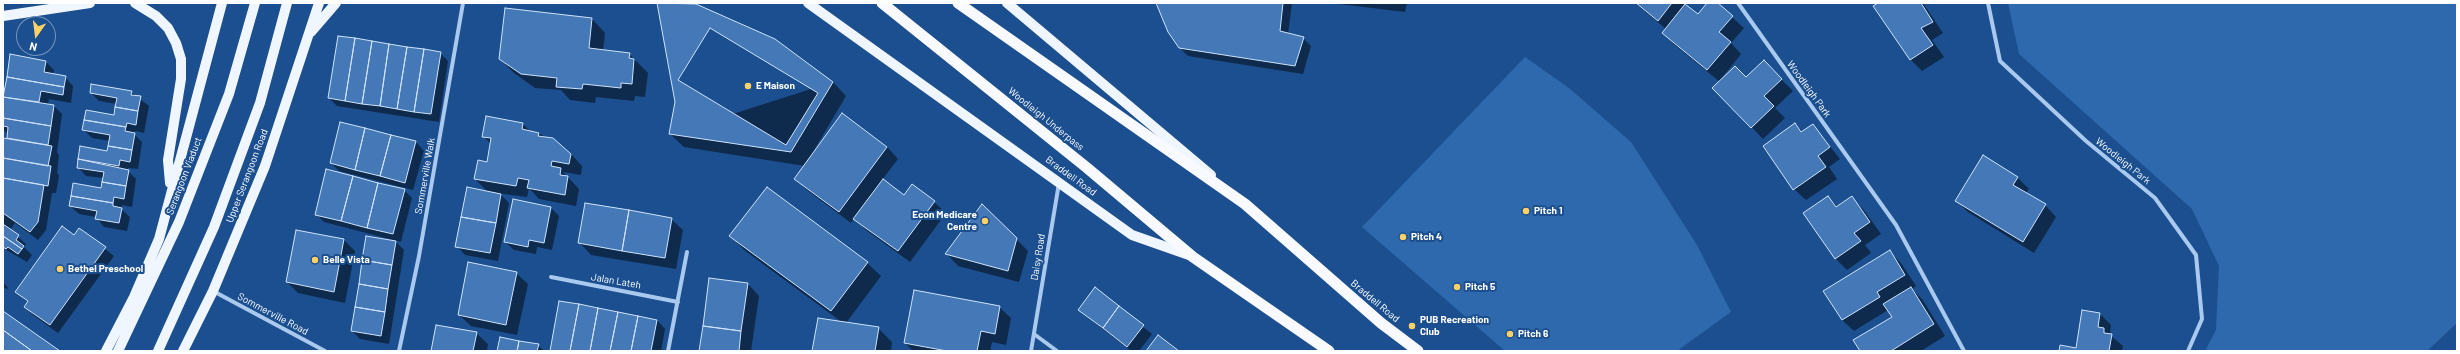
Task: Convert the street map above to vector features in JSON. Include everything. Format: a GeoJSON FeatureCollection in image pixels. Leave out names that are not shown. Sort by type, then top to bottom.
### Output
{"type":"FeatureCollection","features":[{"type":"Feature","properties":{"kind":"highway","name":"Woodleigh Underpass"},"geometry":{"type":"LineString","coordinates":[[882,3],[1193,257]]}},
{"type":"Feature","properties":{"kind":"highway"},"geometry":{"type":"LineString","coordinates":[[958,3],[1245,204]]}},
{"type":"Feature","properties":{"kind":"highway","name":"Braddell Road"},"geometry":{"type":"LineString","coordinates":[[1245,204],[1381,323],[1418,351]]}},
{"type":"Feature","properties":{"kind":"highway","name":"Braddell Road"},"geometry":{"type":"LineString","coordinates":[[1193,257],[1329,351]]}},
{"type":"Feature","properties":{"kind":"main road"},"geometry":{"type":"LineString","coordinates":[[3,16],[90,3]]}},
{"type":"Feature","properties":{"kind":"main road"},"geometry":{"type":"LineString","coordinates":[[135,3],[156,16],[168,28],[176,43],[181,59],[181,79],[168,160],[170,191]]}},
{"type":"Feature","properties":{"kind":"main road"},"geometry":{"type":"LineString","coordinates":[[106,351],[134,297],[159,239],[170,191],[222,3]]}},
{"type":"Feature","properties":{"kind":"main road","name":"Serangoon Viaduct"},"geometry":{"type":"LineString","coordinates":[[118,351],[180,222],[229,94],[255,3]]}},
{"type":"Feature","properties":{"kind":"main road"},"geometry":{"type":"LineString","coordinates":[[158,351],[214,227],[225,198],[260,103],[287,3]]}},
{"type":"Feature","properties":{"kind":"main road","name":"Upper Serangoon Road"},"geometry":{"type":"LineString","coordinates":[[183,351],[213,291],[265,166],[319,3]]}},
{"type":"Feature","properties":{"kind":"main road"},"geometry":{"type":"LineString","coordinates":[[308,36],[336,3]]}},
{"type":"Feature","properties":{"kind":"main road","name":"Braddell Road"},"geometry":{"type":"LineString","coordinates":[[808,3],[1132,235],[1193,257]]}},
{"type":"Feature","properties":{"kind":"main road","name":"Braddell Road"},"geometry":{"type":"LineString","coordinates":[[1007,3],[1245,204]]}},
{"type":"Feature","properties":{"kind":"street","name":"Sommerville Walk"},"geometry":{"type":"LineString","coordinates":[[399,351],[419,256],[463,3]]}},
{"type":"Feature","properties":{"kind":"street","name":"Woodleigh Park"},"geometry":{"type":"LineString","coordinates":[[1738,3],[1896,225],[1964,351]]}},
{"type":"Feature","properties":{"kind":"street","name":"Woodleigh Park"},"geometry":{"type":"LineString","coordinates":[[1988,3],[2000,61],[2086,141],[2155,198],[2196,256],[2202,319],[2188,351]]}},
{"type":"Feature","properties":{"kind":"street","name":"Daisy Road"},"geometry":{"type":"LineString","coordinates":[[1031,351],[1059,182]]}},
{"type":"Feature","properties":{"kind":"street"},"geometry":{"type":"LineString","coordinates":[[668,351],[687,252]]}},
{"type":"Feature","properties":{"kind":"street","name":"Jalan Lateh"},"geometry":{"type":"LineString","coordinates":[[551,277],[678,302]]}},
{"type":"Feature","properties":{"kind":"street","name":"Sommerville Road"},"geometry":{"type":"LineString","coordinates":[[213,291],[325,351]]}},
{"type":"Feature","properties":{"kind":"street"},"geometry":{"type":"LineString","coordinates":[[1034,334],[1057,351]]}},
{"type":"Feature","properties":{"kind":"shaded area"},"geometry":{"type":"Polygon","coordinates":[[[2008,3],[2457,3],[2457,323],[2427,351],[2205,351],[2216,330],[2219,266],[2192,209],[2019,54],[2008,3]]]}},
{"type":"Feature","properties":{"kind":"shaded area","name":"Pitch 1"},"geometry":{"type":"Polygon","coordinates":[[[1525,57],[1569,88],[1631,142],[1697,245],[1731,312],[1677,351],[1505,351],[1362,227],[1525,57]]]}},
{"type":"Feature","properties":{"kind":"building"},"geometry":{"type":"Polygon","coordinates":[[[657,3],[696,4],[775,39],[833,82],[791,152],[669,134],[675,102],[657,3]]]}},
{"type":"Feature","properties":{"kind":"building"},"geometry":{"type":"Polygon","coordinates":[[[1156,3],[1283,3],[1280,31],[1304,37],[1295,66],[1179,48],[1168,32],[1156,3]]]}},
{"type":"Feature","properties":{"kind":"building"},"geometry":{"type":"Polygon","coordinates":[[[1636,3],[1672,3],[1658,21],[1636,3]]]}},
{"type":"Feature","properties":{"kind":"building"},"geometry":{"type":"Polygon","coordinates":[[[1707,3],[1718,3],[1733,16],[1719,32],[1731,42],[1707,70],[1662,33],[1685,4],[1698,14],[1707,3]]]}},
{"type":"Feature","properties":{"kind":"building"},"geometry":{"type":"Polygon","coordinates":[[[1878,3],[1921,3],[1933,22],[1921,28],[1933,45],[1910,60],[1873,6],[1878,3]]]}},
{"type":"Feature","properties":{"kind":"building"},"geometry":{"type":"Polygon","coordinates":[[[505,8],[592,18],[589,48],[630,53],[629,58],[634,59],[632,84],[621,83],[621,88],[583,84],[582,89],[556,87],[557,78],[521,74],[499,59],[505,8]]]}},
{"type":"Feature","properties":{"kind":"building","name":"E Maison"},"geometry":{"type":"Polygon","coordinates":[[[710,28],[818,93],[786,145],[678,80],[710,28]]]}},
{"type":"Feature","properties":{"kind":"building"},"geometry":{"type":"Polygon","coordinates":[[[338,36],[355,38],[345,101],[328,98],[338,36]]]}},
{"type":"Feature","properties":{"kind":"building"},"geometry":{"type":"Polygon","coordinates":[[[355,38],[372,41],[362,104],[345,101],[355,38]]]}},
{"type":"Feature","properties":{"kind":"building"},"geometry":{"type":"Polygon","coordinates":[[[372,41],[389,44],[380,106],[362,104],[372,41]]]}},
{"type":"Feature","properties":{"kind":"building"},"geometry":{"type":"Polygon","coordinates":[[[389,44],[407,47],[397,109],[380,106],[389,44]]]}},
{"type":"Feature","properties":{"kind":"building"},"geometry":{"type":"Polygon","coordinates":[[[407,47],[424,49],[414,112],[397,109],[407,47]]]}},
{"type":"Feature","properties":{"kind":"building"},"geometry":{"type":"Polygon","coordinates":[[[424,49],[441,52],[431,114],[414,112],[424,49]]]}},
{"type":"Feature","properties":{"kind":"building"},"geometry":{"type":"Polygon","coordinates":[[[10,54],[46,61],[44,72],[66,76],[64,87],[7,77],[10,54]]]}},
{"type":"Feature","properties":{"kind":"building"},"geometry":{"type":"Polygon","coordinates":[[[1764,60],[1782,79],[1764,96],[1774,106],[1751,128],[1712,88],[1735,66],[1746,77],[1764,60]]]}},
{"type":"Feature","properties":{"kind":"building"},"geometry":{"type":"Polygon","coordinates":[[[7,77],[64,87],[63,95],[41,91],[39,102],[3,97],[7,77]]]}},
{"type":"Feature","properties":{"kind":"building"},"geometry":{"type":"Polygon","coordinates":[[[91,84],[132,91],[131,95],[141,96],[138,111],[115,107],[117,98],[90,93],[91,84]]]}},
{"type":"Feature","properties":{"kind":"building"},"geometry":{"type":"Polygon","coordinates":[[[3,97],[54,105],[51,126],[3,118],[3,97]]]}},
{"type":"Feature","properties":{"kind":"building"},"geometry":{"type":"Polygon","coordinates":[[[115,107],[138,111],[136,125],[127,123],[126,127],[84,120],[86,110],[114,115],[115,107]]]}},
{"type":"Feature","properties":{"kind":"building"},"geometry":{"type":"Polygon","coordinates":[[[842,113],[887,147],[839,212],[794,179],[842,113]]]}},
{"type":"Feature","properties":{"kind":"building"},"geometry":{"type":"Polygon","coordinates":[[[486,116],[523,123],[522,129],[539,133],[538,136],[553,138],[571,154],[569,164],[552,161],[551,166],[561,168],[560,175],[568,176],[565,195],[527,188],[529,180],[518,178],[516,186],[474,179],[478,160],[487,162],[491,138],[482,137],[486,116]]]}},
{"type":"Feature","properties":{"kind":"building"},"geometry":{"type":"Polygon","coordinates":[[[3,118],[51,126],[48,145],[7,138],[8,127],[3,126],[3,118]]]}},
{"type":"Feature","properties":{"kind":"building"},"geometry":{"type":"Polygon","coordinates":[[[84,120],[126,127],[125,131],[135,133],[132,150],[108,146],[110,135],[82,130],[84,120]]]}},
{"type":"Feature","properties":{"kind":"building"},"geometry":{"type":"Polygon","coordinates":[[[340,122],[365,128],[355,170],[330,163],[340,122]]]}},
{"type":"Feature","properties":{"kind":"building"},"geometry":{"type":"Polygon","coordinates":[[[1795,123],[1801,132],[1813,124],[1830,147],[1818,156],[1826,167],[1793,190],[1763,146],[1795,123]]]}},
{"type":"Feature","properties":{"kind":"building"},"geometry":{"type":"Polygon","coordinates":[[[365,128],[391,135],[380,176],[355,170],[365,128]]]}},
{"type":"Feature","properties":{"kind":"building"},"geometry":{"type":"Polygon","coordinates":[[[391,135],[416,141],[405,183],[380,176],[391,135]]]}},
{"type":"Feature","properties":{"kind":"building"},"geometry":{"type":"Polygon","coordinates":[[[3,138],[52,146],[48,166],[3,158],[3,138]]]}},
{"type":"Feature","properties":{"kind":"building"},"geometry":{"type":"Polygon","coordinates":[[[80,146],[107,151],[108,146],[132,150],[130,162],[120,160],[119,166],[78,159],[80,146]]]}},
{"type":"Feature","properties":{"kind":"building"},"geometry":{"type":"Polygon","coordinates":[[[1983,155],[2018,177],[2013,185],[2046,204],[2023,242],[1955,201],[1983,155]]]}},
{"type":"Feature","properties":{"kind":"building"},"geometry":{"type":"Polygon","coordinates":[[[3,158],[51,166],[48,186],[3,178],[3,158]]]}},
{"type":"Feature","properties":{"kind":"building"},"geometry":{"type":"Polygon","coordinates":[[[78,159],[129,170],[126,186],[102,182],[104,172],[77,168],[78,159]]]}},
{"type":"Feature","properties":{"kind":"building"},"geometry":{"type":"Polygon","coordinates":[[[326,169],[353,176],[341,221],[315,215],[326,169]]]}},
{"type":"Feature","properties":{"kind":"building"},"geometry":{"type":"Polygon","coordinates":[[[353,176],[378,183],[367,228],[341,221],[353,176]]]}},
{"type":"Feature","properties":{"kind":"building"},"geometry":{"type":"Polygon","coordinates":[[[3,178],[44,185],[38,222],[30,232],[3,213],[3,178]]]}},
{"type":"Feature","properties":{"kind":"building"},"geometry":{"type":"Polygon","coordinates":[[[883,179],[904,195],[912,184],[935,201],[898,251],[853,219],[883,179]]]}},
{"type":"Feature","properties":{"kind":"building"},"geometry":{"type":"Polygon","coordinates":[[[102,182],[126,186],[124,199],[114,197],[113,203],[71,196],[73,183],[101,188],[102,182]]]}},
{"type":"Feature","properties":{"kind":"building"},"geometry":{"type":"Polygon","coordinates":[[[378,183],[405,189],[393,234],[367,228],[378,183]]]}},
{"type":"Feature","properties":{"kind":"building"},"geometry":{"type":"Polygon","coordinates":[[[467,187],[501,194],[496,223],[461,217],[467,187]]]}},
{"type":"Feature","properties":{"kind":"building"},"geometry":{"type":"Polygon","coordinates":[[[767,187],[868,262],[831,311],[729,236],[767,187]]]}},
{"type":"Feature","properties":{"kind":"building"},"geometry":{"type":"Polygon","coordinates":[[[71,196],[113,203],[113,206],[122,208],[119,223],[95,219],[97,211],[69,206],[71,196]]]}},
{"type":"Feature","properties":{"kind":"building"},"geometry":{"type":"Polygon","coordinates":[[[1828,196],[1836,207],[1852,196],[1870,222],[1854,233],[1861,241],[1835,259],[1803,213],[1828,196]]]}},
{"type":"Feature","properties":{"kind":"building"},"geometry":{"type":"Polygon","coordinates":[[[513,199],[551,207],[544,243],[529,240],[528,247],[504,242],[513,199]]]}},
{"type":"Feature","properties":{"kind":"building"},"geometry":{"type":"Polygon","coordinates":[[[585,203],[629,210],[622,251],[578,243],[585,203]]]}},
{"type":"Feature","properties":{"kind":"building","name":"Econ Medicare Centre"},"geometry":{"type":"Polygon","coordinates":[[[982,204],[1017,238],[1008,271],[945,254],[982,204]]]}},
{"type":"Feature","properties":{"kind":"building"},"geometry":{"type":"Polygon","coordinates":[[[629,210],[672,218],[665,258],[622,251],[629,210]]]}},
{"type":"Feature","properties":{"kind":"building"},"geometry":{"type":"Polygon","coordinates":[[[461,217],[496,223],[490,253],[455,247],[461,217]]]}},
{"type":"Feature","properties":{"kind":"building"},"geometry":{"type":"Polygon","coordinates":[[[3,224],[19,235],[16,240],[24,246],[22,249],[3,236],[3,224]]]}},
{"type":"Feature","properties":{"kind":"building","name":"Bethel Preschool"},"geometry":{"type":"Polygon","coordinates":[[[62,226],[74,235],[79,228],[106,247],[50,325],[24,307],[28,301],[15,292],[62,226]]]}},
{"type":"Feature","properties":{"kind":"building","name":"Belle Vista"},"geometry":{"type":"Polygon","coordinates":[[[296,230],[344,239],[334,292],[286,282],[296,230]]]}},
{"type":"Feature","properties":{"kind":"building"},"geometry":{"type":"Polygon","coordinates":[[[3,236],[22,249],[18,254],[8,247],[6,249],[3,247],[3,236]]]}},
{"type":"Feature","properties":{"kind":"building"},"geometry":{"type":"Polygon","coordinates":[[[366,236],[396,241],[392,265],[362,260],[366,236]]]}},
{"type":"Feature","properties":{"kind":"building"},"geometry":{"type":"Polygon","coordinates":[[[1890,250],[1905,275],[1877,292],[1880,297],[1842,320],[1823,291],[1890,250]]]}},
{"type":"Feature","properties":{"kind":"building"},"geometry":{"type":"Polygon","coordinates":[[[362,260],[392,265],[388,289],[359,284],[362,260]]]}},
{"type":"Feature","properties":{"kind":"building"},"geometry":{"type":"Polygon","coordinates":[[[468,262],[517,272],[506,325],[458,315],[468,262]]]}},
{"type":"Feature","properties":{"kind":"building"},"geometry":{"type":"Polygon","coordinates":[[[709,278],[748,283],[741,331],[703,326],[709,278]]]}},
{"type":"Feature","properties":{"kind":"building"},"geometry":{"type":"Polygon","coordinates":[[[359,284],[388,289],[385,312],[355,307],[359,284]]]}},
{"type":"Feature","properties":{"kind":"building"},"geometry":{"type":"Polygon","coordinates":[[[1095,287],[1119,306],[1103,328],[1078,310],[1095,287]]]}},
{"type":"Feature","properties":{"kind":"building"},"geometry":{"type":"Polygon","coordinates":[[[1911,287],[1934,324],[1891,351],[1860,351],[1853,340],[1892,317],[1883,304],[1911,287]]]}},
{"type":"Feature","properties":{"kind":"building"},"geometry":{"type":"Polygon","coordinates":[[[914,290],[1000,306],[995,334],[981,331],[977,351],[947,351],[904,343],[914,290]]]}},
{"type":"Feature","properties":{"kind":"building"},"geometry":{"type":"Polygon","coordinates":[[[559,301],[579,304],[570,351],[550,351],[559,301]]]}},
{"type":"Feature","properties":{"kind":"building"},"geometry":{"type":"Polygon","coordinates":[[[579,304],[598,308],[590,351],[570,351],[579,304]]]}},
{"type":"Feature","properties":{"kind":"building"},"geometry":{"type":"Polygon","coordinates":[[[1119,306],[1144,325],[1127,347],[1103,328],[1119,306]]]}},
{"type":"Feature","properties":{"kind":"building"},"geometry":{"type":"Polygon","coordinates":[[[355,307],[385,312],[381,336],[351,331],[355,307]]]}},
{"type":"Feature","properties":{"kind":"building"},"geometry":{"type":"Polygon","coordinates":[[[598,308],[618,312],[610,351],[590,351],[598,308]]]}},
{"type":"Feature","properties":{"kind":"building"},"geometry":{"type":"Polygon","coordinates":[[[2082,310],[2100,313],[2098,327],[2104,328],[2104,333],[2112,334],[2109,351],[2059,351],[2060,345],[2076,348],[2082,310]]]}},
{"type":"Feature","properties":{"kind":"building"},"geometry":{"type":"Polygon","coordinates":[[[3,311],[60,351],[32,351],[3,330],[3,311]]]}},
{"type":"Feature","properties":{"kind":"building"},"geometry":{"type":"Polygon","coordinates":[[[618,312],[638,316],[631,351],[610,351],[618,312]]]}},
{"type":"Feature","properties":{"kind":"building"},"geometry":{"type":"Polygon","coordinates":[[[638,316],[657,320],[651,351],[631,351],[638,316]]]}},
{"type":"Feature","properties":{"kind":"building"},"geometry":{"type":"Polygon","coordinates":[[[818,318],[879,327],[875,351],[812,351],[818,318]]]}},
{"type":"Feature","properties":{"kind":"building"},"geometry":{"type":"Polygon","coordinates":[[[436,325],[477,332],[473,351],[431,351],[436,325]]]}},
{"type":"Feature","properties":{"kind":"building"},"geometry":{"type":"Polygon","coordinates":[[[703,326],[741,331],[739,351],[699,351],[703,326]]]}},
{"type":"Feature","properties":{"kind":"building"},"geometry":{"type":"Polygon","coordinates":[[[3,330],[32,351],[3,351],[3,330]]]}},
{"type":"Feature","properties":{"kind":"building"},"geometry":{"type":"Polygon","coordinates":[[[1158,335],[1179,351],[1146,351],[1158,335]]]}},
{"type":"Feature","properties":{"kind":"building"},"geometry":{"type":"Polygon","coordinates":[[[500,337],[519,341],[517,351],[497,351],[500,337]]]}},
{"type":"Feature","properties":{"kind":"building"},"geometry":{"type":"Polygon","coordinates":[[[519,341],[539,344],[537,351],[517,351],[519,341]]]}},
{"type":"Feature","properties":{"kind":"place","name":"E Maison"},"geometry":{"type":"Point","coordinates":[748,86]}},
{"type":"Feature","properties":{"kind":"place","name":"Pitch 1"},"geometry":{"type":"Point","coordinates":[1526,211]}},
{"type":"Feature","properties":{"kind":"place","name":"Econ Medicare Centre"},"geometry":{"type":"Point","coordinates":[985,221]}},
{"type":"Feature","properties":{"kind":"place","name":"Pitch 4"},"geometry":{"type":"Point","coordinates":[1403,237]}},
{"type":"Feature","properties":{"kind":"place","name":"Belle Vista"},"geometry":{"type":"Point","coordinates":[315,260]}},
{"type":"Feature","properties":{"kind":"place","name":"Bethel Preschool"},"geometry":{"type":"Point","coordinates":[60,269]}},
{"type":"Feature","properties":{"kind":"place","name":"Pitch 5"},"geometry":{"type":"Point","coordinates":[1457,287]}},
{"type":"Feature","properties":{"kind":"place","name":"PUB Recreation Club"},"geometry":{"type":"Point","coordinates":[1412,326]}},
{"type":"Feature","properties":{"kind":"place","name":"Pitch 6"},"geometry":{"type":"Point","coordinates":[1510,334]}}]}
